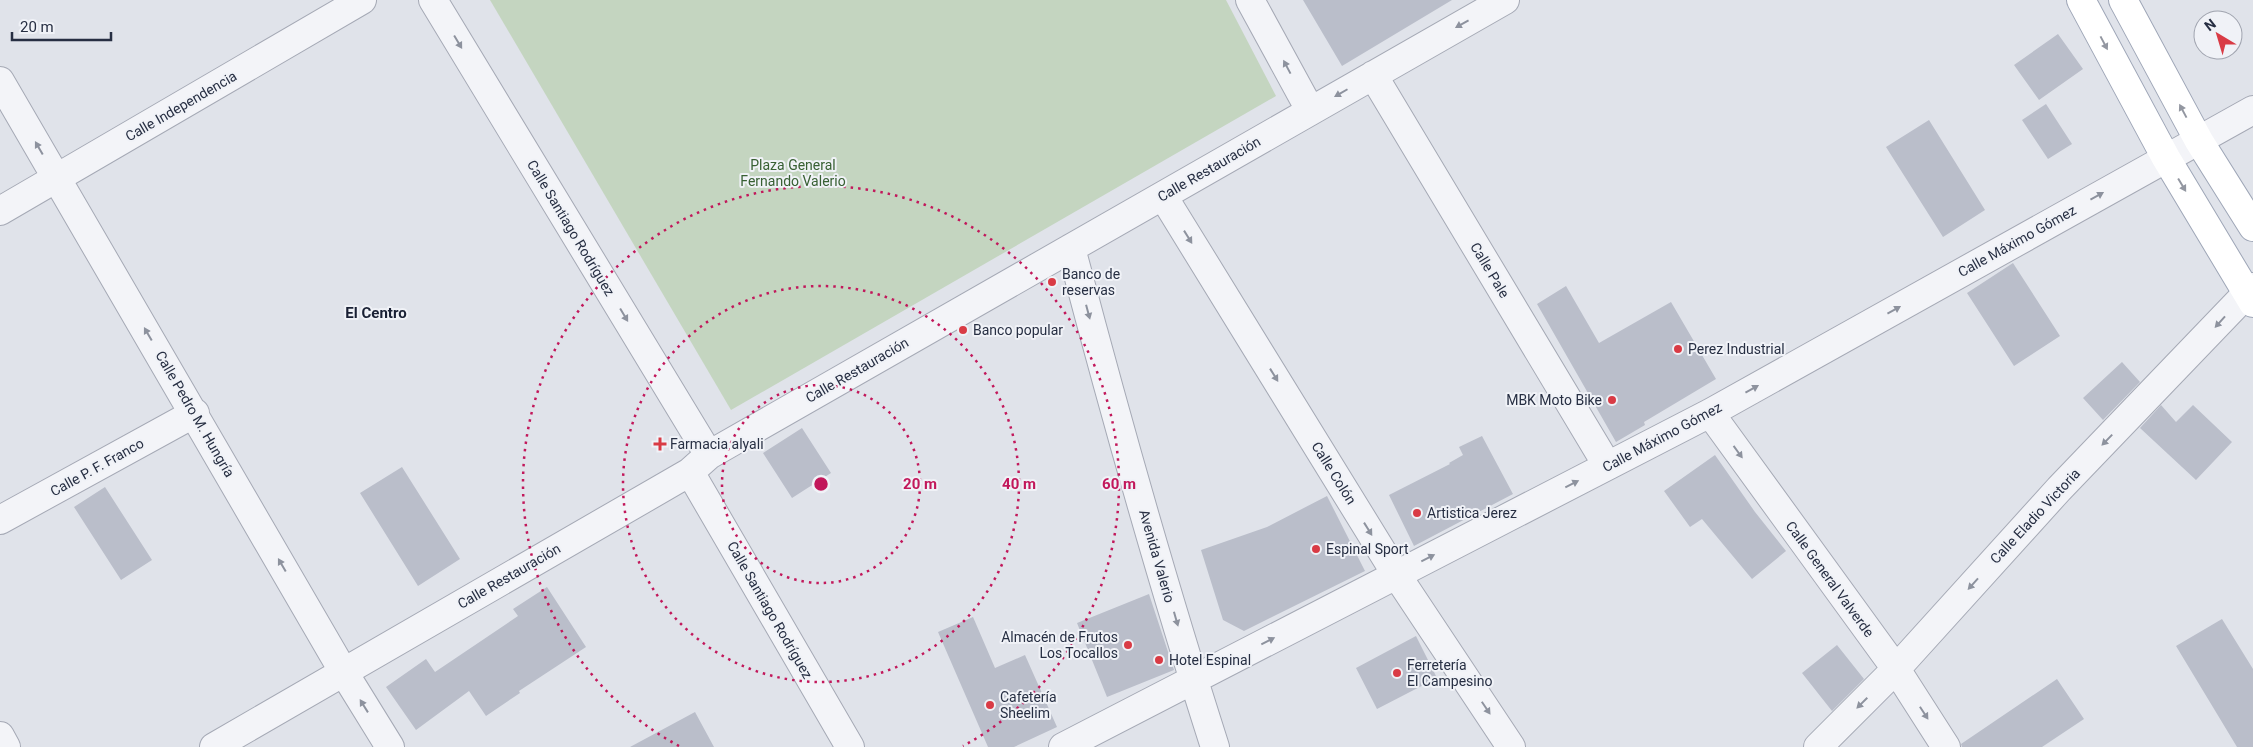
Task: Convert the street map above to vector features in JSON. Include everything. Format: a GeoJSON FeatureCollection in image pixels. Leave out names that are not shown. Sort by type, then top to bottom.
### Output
{"type":"FeatureCollection","features":[{"type":"Feature","properties":{"kind":"main road"},"geometry":{"type":"LineString","coordinates":[[2081,0],[2166,158],[2251,294]]}},
{"type":"Feature","properties":{"kind":"main road"},"geometry":{"type":"LineString","coordinates":[[2123,0],[2199,141],[2253,227]]}},
{"type":"Feature","properties":{"kind":"street","name":"Calle Independencia"},"geometry":{"type":"LineString","coordinates":[[0,211],[362,0]]}},
{"type":"Feature","properties":{"kind":"street","name":"Calle Santiago Rodríguez"},"geometry":{"type":"LineString","coordinates":[[433,0],[699,464],[850,747]]}},
{"type":"Feature","properties":{"kind":"street"},"geometry":{"type":"LineString","coordinates":[[1250,0],[1310,110]]}},
{"type":"Feature","properties":{"kind":"street","name":"Calle Restauración"},"geometry":{"type":"LineString","coordinates":[[214,747],[1071,248],[1505,0]]}},
{"type":"Feature","properties":{"kind":"street","name":"Calle Pale"},"geometry":{"type":"LineString","coordinates":[[1373,75],[1607,465]]}},
{"type":"Feature","properties":{"kind":"street","name":"Calle Pedro M. Hungría"},"geometry":{"type":"LineString","coordinates":[[0,82],[195,413],[343,671],[390,747]]}},
{"type":"Feature","properties":{"kind":"street","name":"Calle Máximo Gómez"},"geometry":{"type":"LineString","coordinates":[[1063,747],[1710,413],[2253,110]]}},
{"type":"Feature","properties":{"kind":"street","name":"Calle Colón"},"geometry":{"type":"LineString","coordinates":[[1163,196],[1396,574],[1511,747]]}},
{"type":"Feature","properties":{"kind":"street","name":"Avenida Valerio"},"geometry":{"type":"LineString","coordinates":[[1071,248],[1097,346],[1193,679],[1215,747]]}},
{"type":"Feature","properties":{"kind":"street","name":"Calle Eladio Victoria"},"geometry":{"type":"LineString","coordinates":[[1818,747],[1896,669],[2059,489],[2251,294]]}},
{"type":"Feature","properties":{"kind":"street","name":"Calle P. F. Franco"},"geometry":{"type":"LineString","coordinates":[[0,520],[195,413]]}},
{"type":"Feature","properties":{"kind":"street","name":"Calle General Valverde"},"geometry":{"type":"LineString","coordinates":[[1710,413],[1896,669],[1946,747]]}},
{"type":"Feature","properties":{"kind":"street"},"geometry":{"type":"LineString","coordinates":[[0,736],[6,747]]}},
{"type":"Feature","properties":{"kind":"green space","name":"Plaza General Fernando Valerio"},"geometry":{"type":"Polygon","coordinates":[[[490,0],[1226,0],[1276,96],[731,410],[490,0]]]}},
{"type":"Feature","properties":{"kind":"building"},"geometry":{"type":"Polygon","coordinates":[[[1303,0],[1452,0],[1342,66],[1303,0]]]}},
{"type":"Feature","properties":{"kind":"building"},"geometry":{"type":"Polygon","coordinates":[[[2058,34],[2083,69],[2039,100],[2014,65],[2058,34]]]}},
{"type":"Feature","properties":{"kind":"building"},"geometry":{"type":"Polygon","coordinates":[[[2046,104],[2072,144],[2048,159],[2022,120],[2046,104]]]}},
{"type":"Feature","properties":{"kind":"building"},"geometry":{"type":"Polygon","coordinates":[[[1929,120],[1985,210],[1943,237],[1886,147],[1929,120]]]}},
{"type":"Feature","properties":{"kind":"building"},"geometry":{"type":"Polygon","coordinates":[[[2013,263],[2060,336],[2014,366],[1967,293],[2013,263]]]}},
{"type":"Feature","properties":{"kind":"building"},"geometry":{"type":"Polygon","coordinates":[[[1566,286],[1599,343],[1671,302],[1716,379],[1644,422],[1645,425],[1616,442],[1537,304],[1566,286]]]}},
{"type":"Feature","properties":{"kind":"building"},"geometry":{"type":"Polygon","coordinates":[[[2122,362],[2140,382],[2103,420],[2083,398],[2122,362]]]}},
{"type":"Feature","properties":{"kind":"building"},"geometry":{"type":"Polygon","coordinates":[[[2161,405],[2176,422],[2193,405],[2232,442],[2196,480],[2140,428],[2161,405]]]}},
{"type":"Feature","properties":{"kind":"building"},"geometry":{"type":"Polygon","coordinates":[[[802,428],[831,473],[792,498],[763,453],[802,428]]]}},
{"type":"Feature","properties":{"kind":"building"},"geometry":{"type":"Polygon","coordinates":[[[1482,436],[1513,494],[1414,546],[1389,495],[1450,464],[1463,455],[1459,447],[1482,436]]]}},
{"type":"Feature","properties":{"kind":"building"},"geometry":{"type":"Polygon","coordinates":[[[1715,455],[1755,512],[1786,551],[1752,579],[1702,519],[1690,527],[1664,491],[1715,455]]]}},
{"type":"Feature","properties":{"kind":"building"},"geometry":{"type":"Polygon","coordinates":[[[402,467],[460,559],[418,586],[360,493],[402,467]]]}},
{"type":"Feature","properties":{"kind":"building"},"geometry":{"type":"Polygon","coordinates":[[[105,487],[152,560],[121,580],[74,507],[105,487]]]}},
{"type":"Feature","properties":{"kind":"building"},"geometry":{"type":"Polygon","coordinates":[[[1327,496],[1365,571],[1244,631],[1223,620],[1201,550],[1267,527],[1327,496]]]}},
{"type":"Feature","properties":{"kind":"building"},"geometry":{"type":"Polygon","coordinates":[[[547,587],[586,647],[519,691],[520,693],[486,716],[469,691],[416,730],[386,687],[426,659],[435,672],[518,616],[513,609],[547,587]]]}},
{"type":"Feature","properties":{"kind":"building","name":"Almacén de Frutos Los Tocallos"},"geometry":{"type":"Polygon","coordinates":[[[1149,594],[1174,670],[1107,697],[1077,623],[1149,594]]]}},
{"type":"Feature","properties":{"kind":"building","name":"Cafetería Sheelim"},"geometry":{"type":"Polygon","coordinates":[[[973,617],[995,668],[1025,655],[1057,727],[1014,747],[988,747],[938,632],[973,617]]]}},
{"type":"Feature","properties":{"kind":"building"},"geometry":{"type":"Polygon","coordinates":[[[2222,619],[2253,669],[2253,747],[2237,747],[2176,646],[2222,619]]]}},
{"type":"Feature","properties":{"kind":"building","name":"Ferretería El Campesino"},"geometry":{"type":"Polygon","coordinates":[[[1416,636],[1437,678],[1377,709],[1356,668],[1416,636]]]}},
{"type":"Feature","properties":{"kind":"building"},"geometry":{"type":"Polygon","coordinates":[[[1837,645],[1864,679],[1832,711],[1802,673],[1837,645]]]}},
{"type":"Feature","properties":{"kind":"building"},"geometry":{"type":"Polygon","coordinates":[[[2057,679],[2084,719],[2042,747],[1962,747],[1961,744],[2057,679]]]}},
{"type":"Feature","properties":{"kind":"building"},"geometry":{"type":"Polygon","coordinates":[[[695,712],[714,747],[630,747],[695,712]]]}},
{"type":"Feature","properties":{"kind":"place","name":"Banco de reservas"},"geometry":{"type":"Point","coordinates":[1052,282]}},
{"type":"Feature","properties":{"kind":"place","name":"Banco popular"},"geometry":{"type":"Point","coordinates":[963,330]}},
{"type":"Feature","properties":{"kind":"place","name":"Perez Industrial"},"geometry":{"type":"Point","coordinates":[1678,349]}},
{"type":"Feature","properties":{"kind":"place","name":"MBK Moto Bike"},"geometry":{"type":"Point","coordinates":[1612,400]}},
{"type":"Feature","properties":{"kind":"place","name":"Farmacia alyali"},"geometry":{"type":"Point","coordinates":[660,444]}},
{"type":"Feature","properties":{"kind":"place","name":"Artistica Jerez"},"geometry":{"type":"Point","coordinates":[1417,513]}},
{"type":"Feature","properties":{"kind":"place","name":"Espinal Sport"},"geometry":{"type":"Point","coordinates":[1316,549]}},
{"type":"Feature","properties":{"kind":"place","name":"Almacén de Frutos Los Tocallos"},"geometry":{"type":"Point","coordinates":[1128,645]}},
{"type":"Feature","properties":{"kind":"place","name":"Hotel Espinal"},"geometry":{"type":"Point","coordinates":[1159,660]}},
{"type":"Feature","properties":{"kind":"place","name":"Ferretería El Campesino"},"geometry":{"type":"Point","coordinates":[1397,673]}},
{"type":"Feature","properties":{"kind":"place","name":"Cafetería Sheelim"},"geometry":{"type":"Point","coordinates":[990,705]}},
{"type":"Feature","properties":{"kind":"district","name":"El Centro"},"geometry":{"type":"Point","coordinates":[376,313]}}]}
